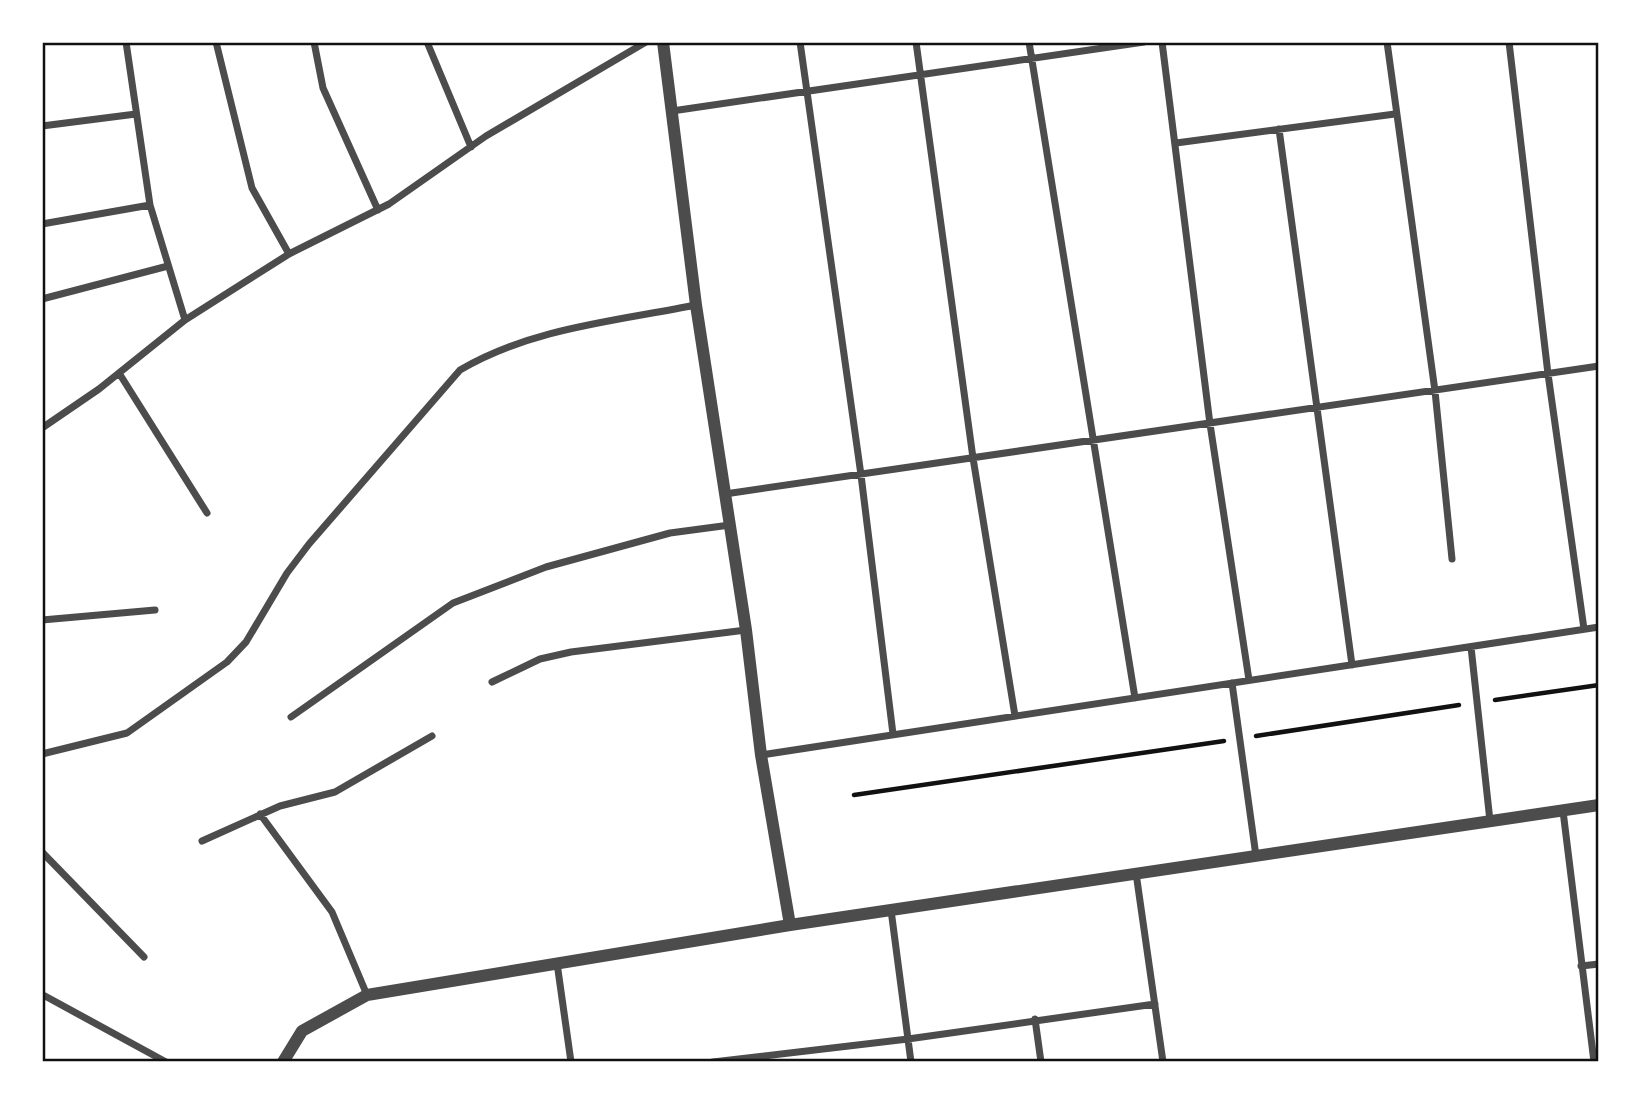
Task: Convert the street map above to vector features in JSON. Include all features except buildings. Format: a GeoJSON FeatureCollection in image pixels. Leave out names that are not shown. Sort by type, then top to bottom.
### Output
{"type":"FeatureCollection","features":[{"type":"Feature","properties":{"kind":"street"},"geometry":{"type":"LineString","coordinates":[[126,42],[150,205],[185,320]]}},
{"type":"Feature","properties":{"kind":"street"},"geometry":{"type":"LineString","coordinates":[[216,42],[252,188],[289,254]]}},
{"type":"Feature","properties":{"kind":"street"},"geometry":{"type":"LineString","coordinates":[[314,42],[323,88],[378,210]]}},
{"type":"Feature","properties":{"kind":"street"},"geometry":{"type":"LineString","coordinates":[[427,42],[471,147]]}},
{"type":"Feature","properties":{"kind":"street"},"geometry":{"type":"LineString","coordinates":[[42,428],[119,373],[185,320],[289,254],[378,210],[471,147],[626,51],[646,42]]}},
{"type":"Feature","properties":{"kind":"street"},"geometry":{"type":"LineString","coordinates":[[663,42],[696,305],[746,630],[761,755],[790,925]]}},
{"type":"Feature","properties":{"kind":"street"},"geometry":{"type":"LineString","coordinates":[[800,42],[861,474],[893,734]]}},
{"type":"Feature","properties":{"kind":"street"},"geometry":{"type":"LineString","coordinates":[[916,42],[973,458],[1014,716]]}},
{"type":"Feature","properties":{"kind":"street"},"geometry":{"type":"LineString","coordinates":[[1029,42],[1135,698]]}},
{"type":"Feature","properties":{"kind":"street"},"geometry":{"type":"LineString","coordinates":[[672,111],[1144,42]]}},
{"type":"Feature","properties":{"kind":"street"},"geometry":{"type":"LineString","coordinates":[[1162,42],[1210,424],[1249,680]]}},
{"type":"Feature","properties":{"kind":"street"},"geometry":{"type":"LineString","coordinates":[[1387,42],[1434,391],[1452,559]]}},
{"type":"Feature","properties":{"kind":"street"},"geometry":{"type":"LineString","coordinates":[[1509,42],[1548,374],[1584,629]]}},
{"type":"Feature","properties":{"kind":"street"},"geometry":{"type":"LineString","coordinates":[[42,126],[136,114]]}},
{"type":"Feature","properties":{"kind":"street"},"geometry":{"type":"LineString","coordinates":[[1176,143],[1395,114]]}},
{"type":"Feature","properties":{"kind":"street"},"geometry":{"type":"LineString","coordinates":[[1279,129],[1352,665]]}},
{"type":"Feature","properties":{"kind":"street"},"geometry":{"type":"LineString","coordinates":[[42,224],[150,205]]}},
{"type":"Feature","properties":{"kind":"street"},"geometry":{"type":"LineString","coordinates":[[42,299],[168,266]]}},
{"type":"Feature","properties":{"kind":"street"},"geometry":{"type":"LineString","coordinates":[[42,754],[127,733],[228,662],[246,642],[287,573],[309,544],[460,370],[491,351],[534,337],[696,305]]}},
{"type":"Feature","properties":{"kind":"street"},"geometry":{"type":"LineString","coordinates":[[725,494],[1599,366]]}},
{"type":"Feature","properties":{"kind":"street"},"geometry":{"type":"LineString","coordinates":[[119,373],[208,513]]}},
{"type":"Feature","properties":{"kind":"street"},"geometry":{"type":"LineString","coordinates":[[291,717],[453,603],[558,563],[670,533],[730,525]]}},
{"type":"Feature","properties":{"kind":"street"},"geometry":{"type":"LineString","coordinates":[[42,620],[155,610]]}},
{"type":"Feature","properties":{"kind":"street"},"geometry":{"type":"LineString","coordinates":[[761,755],[1599,627]]}},
{"type":"Feature","properties":{"kind":"street"},"geometry":{"type":"LineString","coordinates":[[492,682],[540,659],[561,654],[746,630]]}},
{"type":"Feature","properties":{"kind":"street"},"geometry":{"type":"LineString","coordinates":[[1471,647],[1490,821]]}},
{"type":"Feature","properties":{"kind":"street"},"geometry":{"type":"LineString","coordinates":[[1232,683],[1256,856]]}},
{"type":"Feature","properties":{"kind":"street"},"geometry":{"type":"LineString","coordinates":[[202,841],[260,814],[335,792],[432,736]]}},
{"type":"Feature","properties":{"kind":"street"},"geometry":{"type":"LineString","coordinates":[[283,1062],[302,1031],[367,995],[790,925],[1599,806]]}},
{"type":"Feature","properties":{"kind":"street"},"geometry":{"type":"LineString","coordinates":[[1563,811],[1594,1062]]}},
{"type":"Feature","properties":{"kind":"street"},"geometry":{"type":"LineString","coordinates":[[260,814],[332,912],[367,995]]}},
{"type":"Feature","properties":{"kind":"street"},"geometry":{"type":"LineString","coordinates":[[42,852],[144,957]]}},
{"type":"Feature","properties":{"kind":"street"},"geometry":{"type":"LineString","coordinates":[[1136,873],[1163,1062]]}},
{"type":"Feature","properties":{"kind":"street"},"geometry":{"type":"LineString","coordinates":[[891,910],[911,1062]]}},
{"type":"Feature","properties":{"kind":"street"},"geometry":{"type":"LineString","coordinates":[[557,963],[571,1062]]}},
{"type":"Feature","properties":{"kind":"street"},"geometry":{"type":"LineString","coordinates":[[1581,966],[1599,964]]}},
{"type":"Feature","properties":{"kind":"street"},"geometry":{"type":"LineString","coordinates":[[45,996],[166,1062]]}},
{"type":"Feature","properties":{"kind":"street"},"geometry":{"type":"LineString","coordinates":[[713,1062],[908,1039],[1155,1004]]}},
{"type":"Feature","properties":{"kind":"street"},"geometry":{"type":"LineString","coordinates":[[1035,1019],[1041,1062]]}}]}
